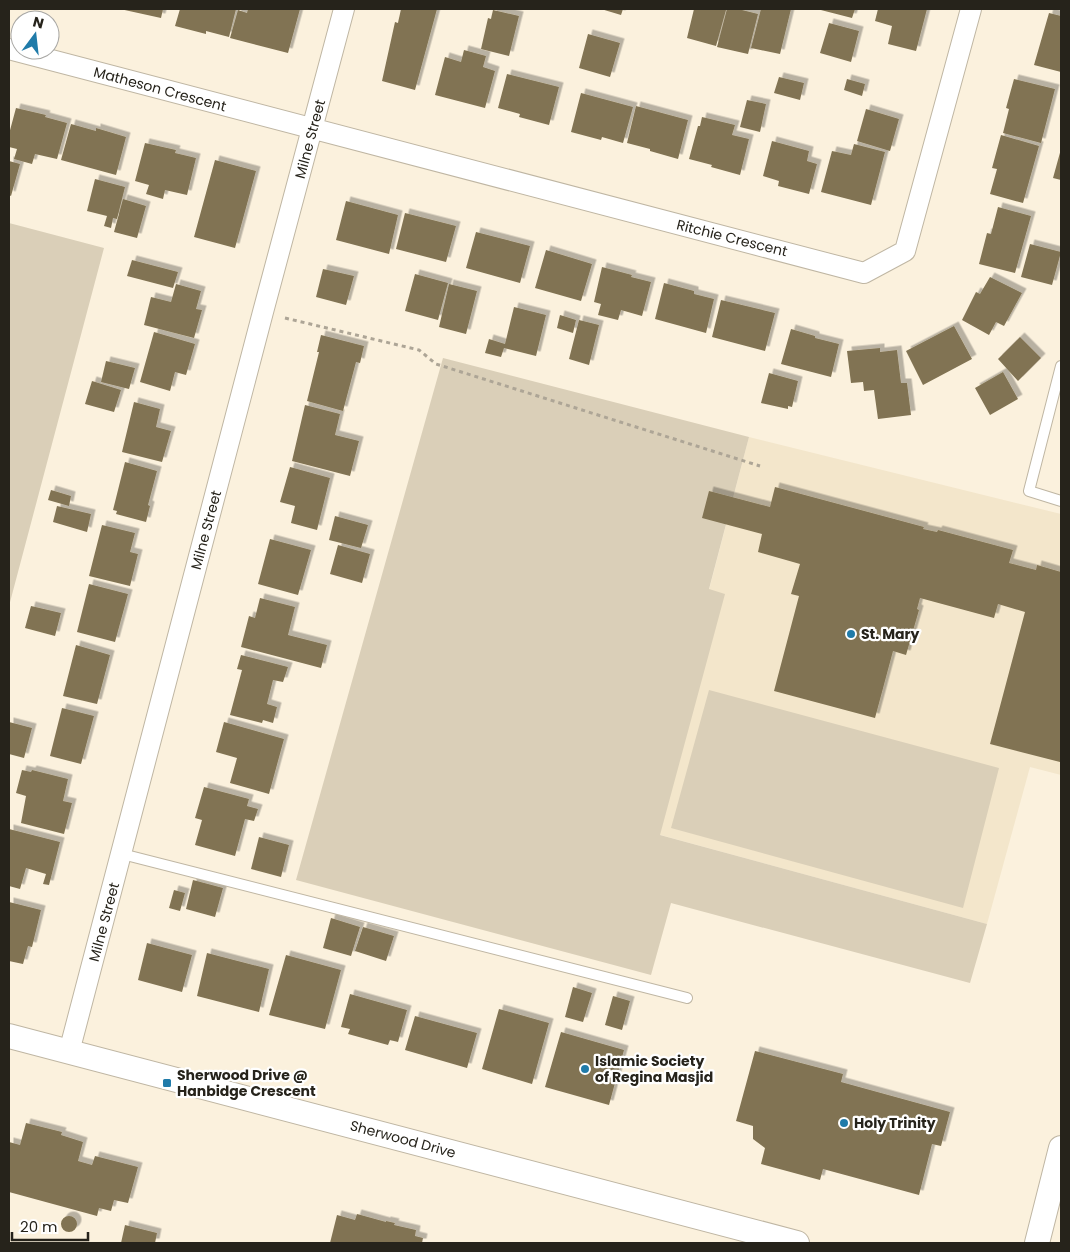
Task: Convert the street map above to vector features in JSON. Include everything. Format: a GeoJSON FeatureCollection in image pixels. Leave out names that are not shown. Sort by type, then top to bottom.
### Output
{"type":"FeatureCollection","features":[{"type":"Feature","properties":{"kind":"street","name":"Milne Street"},"geometry":{"type":"LineString","coordinates":[[69,1052],[344,9]]}},
{"type":"Feature","properties":{"kind":"street","name":"Ritchie Crescent"},"geometry":{"type":"LineString","coordinates":[[312,130],[864,273],[905,251],[971,9]]}},
{"type":"Feature","properties":{"kind":"street","name":"Matheson Crescent"},"geometry":{"type":"LineString","coordinates":[[9,49],[312,130]]}},
{"type":"Feature","properties":{"kind":"street","name":"Sherwood Drive"},"geometry":{"type":"LineString","coordinates":[[9,1036],[797,1243]]}},
{"type":"Feature","properties":{"kind":"street"},"geometry":{"type":"LineString","coordinates":[[1037,1243],[1061,1148]]}},
{"type":"Feature","properties":{"kind":"lane"},"geometry":{"type":"LineString","coordinates":[[1061,366],[1029,491],[1061,501]]}},
{"type":"Feature","properties":{"kind":"lane"},"geometry":{"type":"LineString","coordinates":[[122,854],[687,998]]}},
{"type":"Feature","properties":{"kind":"path"},"geometry":{"type":"LineString","coordinates":[[263,312],[419,350],[436,364],[760,466]]}},
{"type":"Feature","properties":{"kind":"shaded area"},"geometry":{"type":"Polygon","coordinates":[[[9,223],[104,248],[9,606],[9,223]]]}},
{"type":"Feature","properties":{"kind":"shaded area"},"geometry":{"type":"Polygon","coordinates":[[[443,358],[749,437],[709,589],[725,594],[660,835],[987,924],[970,983],[671,903],[651,975],[296,880],[443,358]]]}},
{"type":"Feature","properties":{"kind":"shaded area"},"geometry":{"type":"Polygon","coordinates":[[[749,437],[1061,514],[1061,775],[1030,767],[987,924],[646,831],[749,437]]]}},
{"type":"Feature","properties":{"kind":"shaded area"},"geometry":{"type":"Polygon","coordinates":[[[709,690],[999,768],[963,908],[671,828],[709,690]]]}},
{"type":"Feature","properties":{"kind":"building"},"geometry":{"type":"Polygon","coordinates":[[[120,9],[163,9],[161,18],[120,9]]]}},
{"type":"Feature","properties":{"kind":"building"},"geometry":{"type":"Polygon","coordinates":[[[180,9],[236,9],[229,37],[206,31],[206,34],[175,26],[180,9]]]}},
{"type":"Feature","properties":{"kind":"building"},"geometry":{"type":"Polygon","coordinates":[[[248,9],[300,9],[288,53],[230,38],[238,10],[247,13],[248,9]]]}},
{"type":"Feature","properties":{"kind":"building"},"geometry":{"type":"Polygon","coordinates":[[[401,9],[437,9],[415,90],[382,81],[395,22],[398,23],[401,9]]]}},
{"type":"Feature","properties":{"kind":"building"},"geometry":{"type":"Polygon","coordinates":[[[601,9],[623,9],[621,15],[601,9]]]}},
{"type":"Feature","properties":{"kind":"building"},"geometry":{"type":"Polygon","coordinates":[[[694,9],[726,10],[716,46],[687,38],[694,9]]]}},
{"type":"Feature","properties":{"kind":"building"},"geometry":{"type":"Polygon","coordinates":[[[727,9],[738,9],[758,14],[748,54],[717,47],[727,9]]]}},
{"type":"Feature","properties":{"kind":"building"},"geometry":{"type":"Polygon","coordinates":[[[761,9],[791,9],[780,54],[751,48],[761,9]]]}},
{"type":"Feature","properties":{"kind":"building"},"geometry":{"type":"Polygon","coordinates":[[[817,9],[855,9],[852,18],[817,9]]]}},
{"type":"Feature","properties":{"kind":"building"},"geometry":{"type":"Polygon","coordinates":[[[878,9],[927,9],[916,51],[888,44],[892,26],[875,21],[878,9]]]}},
{"type":"Feature","properties":{"kind":"building"},"geometry":{"type":"Polygon","coordinates":[[[493,10],[519,16],[509,56],[481,49],[488,18],[491,19],[493,10]]]}},
{"type":"Feature","properties":{"kind":"building"},"geometry":{"type":"Polygon","coordinates":[[[1049,13],[1061,16],[1061,72],[1034,65],[1049,13]]]}},
{"type":"Feature","properties":{"kind":"building"},"geometry":{"type":"Polygon","coordinates":[[[829,23],[859,31],[851,62],[820,53],[829,23]]]}},
{"type":"Feature","properties":{"kind":"building"},"geometry":{"type":"Polygon","coordinates":[[[588,34],[620,43],[610,77],[579,68],[588,34]]]}},
{"type":"Feature","properties":{"kind":"building"},"geometry":{"type":"Polygon","coordinates":[[[464,50],[486,56],[483,67],[495,71],[485,108],[435,95],[445,57],[461,62],[464,50]]]}},
{"type":"Feature","properties":{"kind":"building"},"geometry":{"type":"Polygon","coordinates":[[[507,74],[559,87],[549,125],[519,117],[520,114],[498,108],[507,74]]]}},
{"type":"Feature","properties":{"kind":"building"},"geometry":{"type":"Polygon","coordinates":[[[779,77],[804,83],[800,100],[774,93],[779,77]]]}},
{"type":"Feature","properties":{"kind":"building"},"geometry":{"type":"Polygon","coordinates":[[[847,79],[865,84],[862,96],[844,90],[847,79]]]}},
{"type":"Feature","properties":{"kind":"building"},"geometry":{"type":"Polygon","coordinates":[[[1014,79],[1055,89],[1041,143],[1003,133],[1009,109],[1006,108],[1014,79]]]}},
{"type":"Feature","properties":{"kind":"building"},"geometry":{"type":"Polygon","coordinates":[[[581,93],[633,107],[623,143],[602,137],[601,140],[571,132],[581,93]]]}},
{"type":"Feature","properties":{"kind":"building"},"geometry":{"type":"Polygon","coordinates":[[[747,100],[766,104],[760,132],[740,127],[747,100]]]}},
{"type":"Feature","properties":{"kind":"building"},"geometry":{"type":"Polygon","coordinates":[[[636,106],[688,120],[678,159],[627,143],[636,106]]]}},
{"type":"Feature","properties":{"kind":"building"},"geometry":{"type":"Polygon","coordinates":[[[16,108],[46,115],[45,117],[67,123],[57,159],[35,154],[32,164],[14,159],[17,149],[9,147],[9,134],[16,108]]]}},
{"type":"Feature","properties":{"kind":"building"},"geometry":{"type":"Polygon","coordinates":[[[866,109],[899,119],[890,151],[857,141],[866,109]]]}},
{"type":"Feature","properties":{"kind":"building"},"geometry":{"type":"Polygon","coordinates":[[[702,117],[735,125],[732,135],[749,139],[740,175],[689,159],[702,117]]]}},
{"type":"Feature","properties":{"kind":"building"},"geometry":{"type":"Polygon","coordinates":[[[71,124],[96,131],[96,128],[126,137],[116,175],[61,160],[71,124]]]}},
{"type":"Feature","properties":{"kind":"building"},"geometry":{"type":"Polygon","coordinates":[[[1001,135],[1039,146],[1023,203],[990,194],[997,169],[992,168],[1001,135]]]}},
{"type":"Feature","properties":{"kind":"building"},"geometry":{"type":"Polygon","coordinates":[[[772,141],[809,151],[807,161],[817,164],[809,194],[778,186],[779,181],[763,176],[772,141]]]}},
{"type":"Feature","properties":{"kind":"building"},"geometry":{"type":"Polygon","coordinates":[[[145,143],[176,150],[175,153],[196,158],[187,195],[165,190],[163,199],[146,194],[149,185],[135,181],[145,143]]]}},
{"type":"Feature","properties":{"kind":"building"},"geometry":{"type":"Polygon","coordinates":[[[854,144],[885,152],[871,205],[821,192],[832,151],[851,155],[854,144]]]}},
{"type":"Feature","properties":{"kind":"building"},"geometry":{"type":"Polygon","coordinates":[[[1061,149],[1061,180],[1053,178],[1061,149]]]}},
{"type":"Feature","properties":{"kind":"building"},"geometry":{"type":"Polygon","coordinates":[[[215,160],[256,171],[235,248],[194,237],[215,160]]]}},
{"type":"Feature","properties":{"kind":"building"},"geometry":{"type":"Polygon","coordinates":[[[9,161],[20,164],[11,196],[9,195],[9,161]]]}},
{"type":"Feature","properties":{"kind":"building"},"geometry":{"type":"Polygon","coordinates":[[[95,179],[125,187],[117,219],[113,218],[111,228],[104,226],[107,216],[87,211],[95,179]]]}},
{"type":"Feature","properties":{"kind":"building"},"geometry":{"type":"Polygon","coordinates":[[[123,199],[146,206],[137,238],[114,232],[123,199]]]}},
{"type":"Feature","properties":{"kind":"building"},"geometry":{"type":"Polygon","coordinates":[[[346,201],[398,215],[389,254],[336,240],[346,201]]]}},
{"type":"Feature","properties":{"kind":"building"},"geometry":{"type":"Polygon","coordinates":[[[998,207],[1031,216],[1015,273],[979,264],[987,233],[991,234],[998,207]]]}},
{"type":"Feature","properties":{"kind":"building"},"geometry":{"type":"Polygon","coordinates":[[[405,213],[456,226],[446,262],[396,249],[405,213]]]}},
{"type":"Feature","properties":{"kind":"building"},"geometry":{"type":"Polygon","coordinates":[[[476,232],[530,246],[520,283],[466,268],[476,232]]]}},
{"type":"Feature","properties":{"kind":"building"},"geometry":{"type":"Polygon","coordinates":[[[1030,244],[1061,252],[1052,285],[1021,277],[1030,244]]]}},
{"type":"Feature","properties":{"kind":"building"},"geometry":{"type":"Polygon","coordinates":[[[546,250],[592,264],[581,301],[535,288],[546,250]]]}},
{"type":"Feature","properties":{"kind":"building"},"geometry":{"type":"Polygon","coordinates":[[[132,260],[178,272],[173,288],[127,276],[132,260]]]}},
{"type":"Feature","properties":{"kind":"building"},"geometry":{"type":"Polygon","coordinates":[[[602,267],[651,282],[642,316],[621,310],[618,320],[598,315],[601,304],[594,302],[602,267]]]}},
{"type":"Feature","properties":{"kind":"building"},"geometry":{"type":"Polygon","coordinates":[[[323,269],[354,276],[346,305],[316,297],[323,269]]]}},
{"type":"Feature","properties":{"kind":"building"},"geometry":{"type":"Polygon","coordinates":[[[415,274],[448,283],[438,320],[405,311],[415,274]]]}},
{"type":"Feature","properties":{"kind":"building"},"geometry":{"type":"Polygon","coordinates":[[[990,277],[1022,293],[1004,326],[996,322],[989,335],[962,320],[976,292],[980,294],[990,277]]]}},
{"type":"Feature","properties":{"kind":"building"},"geometry":{"type":"Polygon","coordinates":[[[664,283],[694,291],[694,294],[714,299],[706,333],[655,319],[664,283]]]}},
{"type":"Feature","properties":{"kind":"building"},"geometry":{"type":"Polygon","coordinates":[[[176,284],[201,291],[196,309],[202,310],[194,338],[144,325],[151,297],[171,302],[176,284]]]}},
{"type":"Feature","properties":{"kind":"building"},"geometry":{"type":"Polygon","coordinates":[[[449,284],[477,291],[466,334],[439,327],[449,284]]]}},
{"type":"Feature","properties":{"kind":"building"},"geometry":{"type":"Polygon","coordinates":[[[721,300],[775,313],[765,351],[712,337],[721,300]]]}},
{"type":"Feature","properties":{"kind":"building"},"geometry":{"type":"Polygon","coordinates":[[[514,307],[546,315],[536,356],[504,348],[501,357],[485,353],[489,339],[505,344],[514,307]]]}},
{"type":"Feature","properties":{"kind":"building"},"geometry":{"type":"Polygon","coordinates":[[[560,315],[576,320],[573,333],[557,328],[560,315]]]}},
{"type":"Feature","properties":{"kind":"building"},"geometry":{"type":"Polygon","coordinates":[[[579,320],[599,325],[589,365],[569,359],[579,320]]]}},
{"type":"Feature","properties":{"kind":"building"},"geometry":{"type":"Polygon","coordinates":[[[954,326],[972,359],[923,385],[906,351],[954,326]]]}},
{"type":"Feature","properties":{"kind":"building"},"geometry":{"type":"Polygon","coordinates":[[[791,329],[839,344],[831,377],[781,364],[791,329]]]}},
{"type":"Feature","properties":{"kind":"building"},"geometry":{"type":"Polygon","coordinates":[[[154,332],[195,344],[186,375],[175,372],[170,391],[140,382],[154,332]]]}},
{"type":"Feature","properties":{"kind":"building"},"geometry":{"type":"Polygon","coordinates":[[[321,335],[364,346],[360,363],[356,362],[343,411],[307,401],[319,352],[317,352],[321,335]]]}},
{"type":"Feature","properties":{"kind":"building"},"geometry":{"type":"Polygon","coordinates":[[[1020,337],[1041,358],[1018,381],[998,359],[1020,337]]]}},
{"type":"Feature","properties":{"kind":"building"},"geometry":{"type":"Polygon","coordinates":[[[880,348],[880,352],[897,350],[901,383],[907,383],[911,415],[878,419],[874,390],[864,391],[863,382],[851,383],[847,351],[880,348]]]}},
{"type":"Feature","properties":{"kind":"building"},"geometry":{"type":"Polygon","coordinates":[[[106,361],[135,368],[129,389],[101,382],[106,361]]]}},
{"type":"Feature","properties":{"kind":"building"},"geometry":{"type":"Polygon","coordinates":[[[1003,372],[1018,399],[990,415],[975,388],[1003,372]]]}},
{"type":"Feature","properties":{"kind":"building"},"geometry":{"type":"Polygon","coordinates":[[[769,373],[798,381],[792,407],[788,406],[788,409],[761,403],[769,373]]]}},
{"type":"Feature","properties":{"kind":"building"},"geometry":{"type":"Polygon","coordinates":[[[92,381],[121,390],[114,412],[85,404],[92,381]]]}},
{"type":"Feature","properties":{"kind":"building"},"geometry":{"type":"Polygon","coordinates":[[[134,402],[160,409],[156,427],[171,431],[162,462],[122,452],[134,402]]]}},
{"type":"Feature","properties":{"kind":"building"},"geometry":{"type":"Polygon","coordinates":[[[305,405],[340,414],[335,435],[359,441],[350,476],[292,461],[305,405]]]}},
{"type":"Feature","properties":{"kind":"building"},"geometry":{"type":"Polygon","coordinates":[[[125,462],[157,471],[148,505],[150,506],[146,522],[116,514],[117,511],[113,510],[125,462]]]}},
{"type":"Feature","properties":{"kind":"building"},"geometry":{"type":"Polygon","coordinates":[[[290,467],[330,478],[317,530],[291,523],[295,506],[280,502],[290,467]]]}},
{"type":"Feature","properties":{"kind":"building","name":"St. Mary"},"geometry":{"type":"Polygon","coordinates":[[[775,487],[924,527],[923,529],[937,532],[938,530],[1013,550],[1009,563],[1036,570],[1037,565],[1061,572],[1060,762],[990,744],[1025,612],[998,604],[994,618],[920,598],[917,609],[919,610],[906,655],[893,651],[875,718],[774,691],[799,596],[791,594],[800,564],[758,552],[762,534],[702,518],[709,491],[770,507],[775,487]]]}},
{"type":"Feature","properties":{"kind":"building"},"geometry":{"type":"Polygon","coordinates":[[[51,490],[71,496],[69,506],[48,500],[51,490]]]}},
{"type":"Feature","properties":{"kind":"building"},"geometry":{"type":"Polygon","coordinates":[[[57,506],[91,514],[87,532],[53,522],[57,506]]]}},
{"type":"Feature","properties":{"kind":"building"},"geometry":{"type":"Polygon","coordinates":[[[335,516],[368,525],[361,548],[329,540],[335,516]]]}},
{"type":"Feature","properties":{"kind":"building"},"geometry":{"type":"Polygon","coordinates":[[[102,525],[135,533],[130,552],[138,554],[130,586],[89,576],[102,525]]]}},
{"type":"Feature","properties":{"kind":"building"},"geometry":{"type":"Polygon","coordinates":[[[270,539],[311,550],[298,595],[258,584],[270,539]]]}},
{"type":"Feature","properties":{"kind":"building"},"geometry":{"type":"Polygon","coordinates":[[[338,545],[370,554],[362,583],[330,574],[338,545]]]}},
{"type":"Feature","properties":{"kind":"building"},"geometry":{"type":"Polygon","coordinates":[[[89,584],[128,594],[115,642],[77,632],[89,584]]]}},
{"type":"Feature","properties":{"kind":"building"},"geometry":{"type":"Polygon","coordinates":[[[260,598],[295,607],[288,635],[327,645],[321,668],[241,647],[249,616],[255,618],[260,598]]]}},
{"type":"Feature","properties":{"kind":"building"},"geometry":{"type":"Polygon","coordinates":[[[31,606],[61,613],[55,636],[25,628],[31,606]]]}},
{"type":"Feature","properties":{"kind":"building"},"geometry":{"type":"Polygon","coordinates":[[[76,645],[110,655],[97,704],[63,696],[76,645]]]}},
{"type":"Feature","properties":{"kind":"building"},"geometry":{"type":"Polygon","coordinates":[[[241,655],[288,667],[283,682],[273,680],[267,704],[277,707],[273,723],[263,720],[262,723],[230,715],[242,670],[237,669],[241,655]]]}},
{"type":"Feature","properties":{"kind":"building"},"geometry":{"type":"Polygon","coordinates":[[[62,708],[94,716],[81,764],[50,756],[62,708]]]}},
{"type":"Feature","properties":{"kind":"building"},"geometry":{"type":"Polygon","coordinates":[[[9,722],[32,728],[24,758],[9,754],[9,722]]]}},
{"type":"Feature","properties":{"kind":"building"},"geometry":{"type":"Polygon","coordinates":[[[224,722],[284,739],[269,794],[230,783],[237,758],[216,752],[224,722]]]}},
{"type":"Feature","properties":{"kind":"building"},"geometry":{"type":"Polygon","coordinates":[[[22,770],[31,772],[32,770],[68,779],[63,801],[72,803],[64,834],[21,823],[26,796],[16,793],[22,770]]]}},
{"type":"Feature","properties":{"kind":"building"},"geometry":{"type":"Polygon","coordinates":[[[204,787],[249,799],[247,806],[258,809],[254,821],[245,819],[235,856],[195,845],[202,820],[195,818],[204,787]]]}},
{"type":"Feature","properties":{"kind":"building"},"geometry":{"type":"Polygon","coordinates":[[[9,829],[60,842],[49,885],[43,884],[46,874],[26,868],[20,889],[9,886],[9,829]]]}},
{"type":"Feature","properties":{"kind":"building"},"geometry":{"type":"Polygon","coordinates":[[[259,837],[289,845],[281,877],[251,869],[259,837]]]}},
{"type":"Feature","properties":{"kind":"building"},"geometry":{"type":"Polygon","coordinates":[[[193,880],[223,888],[215,917],[186,909],[193,880]]]}},
{"type":"Feature","properties":{"kind":"building"},"geometry":{"type":"Polygon","coordinates":[[[174,890],[185,893],[180,911],[169,908],[174,890]]]}},
{"type":"Feature","properties":{"kind":"building"},"geometry":{"type":"Polygon","coordinates":[[[9,902],[41,910],[32,947],[28,946],[23,964],[9,961],[9,902]]]}},
{"type":"Feature","properties":{"kind":"building"},"geometry":{"type":"Polygon","coordinates":[[[331,918],[360,927],[351,956],[323,948],[331,918]]]}},
{"type":"Feature","properties":{"kind":"building"},"geometry":{"type":"Polygon","coordinates":[[[363,927],[394,936],[386,961],[355,951],[363,927]]]}},
{"type":"Feature","properties":{"kind":"building"},"geometry":{"type":"Polygon","coordinates":[[[147,943],[192,955],[182,992],[138,980],[147,943]]]}},
{"type":"Feature","properties":{"kind":"building"},"geometry":{"type":"Polygon","coordinates":[[[207,953],[269,969],[259,1012],[197,996],[207,953]]]}},
{"type":"Feature","properties":{"kind":"building"},"geometry":{"type":"Polygon","coordinates":[[[286,955],[341,970],[325,1029],[269,1015],[286,955]]]}},
{"type":"Feature","properties":{"kind":"building"},"geometry":{"type":"Polygon","coordinates":[[[573,987],[592,993],[583,1022],[565,1017],[573,987]]]}},
{"type":"Feature","properties":{"kind":"building"},"geometry":{"type":"Polygon","coordinates":[[[350,994],[407,1010],[398,1042],[390,1040],[388,1045],[348,1034],[350,1029],[341,1027],[350,994]]]}},
{"type":"Feature","properties":{"kind":"building"},"geometry":{"type":"Polygon","coordinates":[[[613,996],[630,1001],[622,1030],[605,1025],[613,996]]]}},
{"type":"Feature","properties":{"kind":"building"},"geometry":{"type":"Polygon","coordinates":[[[499,1009],[549,1023],[532,1084],[482,1069],[499,1009]]]}},
{"type":"Feature","properties":{"kind":"building"},"geometry":{"type":"Polygon","coordinates":[[[415,1016],[477,1033],[467,1068],[405,1050],[415,1016]]]}},
{"type":"Feature","properties":{"kind":"building","name":"Islamic Society of Regina Masjid"},"geometry":{"type":"Polygon","coordinates":[[[561,1032],[624,1050],[609,1105],[545,1087],[561,1032]]]}},
{"type":"Feature","properties":{"kind":"building","name":"Holy Trinity"},"geometry":{"type":"Polygon","coordinates":[[[755,1051],[843,1074],[841,1082],[950,1112],[941,1146],[932,1144],[919,1195],[823,1169],[820,1180],[761,1164],[765,1148],[753,1139],[753,1126],[736,1121],[755,1051]]]}},
{"type":"Feature","properties":{"kind":"building"},"geometry":{"type":"Polygon","coordinates":[[[26,1123],[62,1132],[61,1135],[83,1142],[78,1161],[92,1165],[95,1156],[138,1167],[128,1203],[114,1200],[111,1211],[99,1208],[97,1216],[9,1192],[9,1142],[20,1145],[26,1123]]]}},
{"type":"Feature","properties":{"kind":"building"},"geometry":{"type":"Polygon","coordinates":[[[357,1214],[416,1230],[415,1236],[423,1238],[422,1243],[330,1243],[337,1215],[355,1220],[357,1214]]]}},
{"type":"Feature","properties":{"kind":"building"},"geometry":{"type":"Polygon","coordinates":[[[66,1216],[72,1216],[77,1221],[75,1230],[66,1232],[61,1227],[61,1221],[66,1216]]]}},
{"type":"Feature","properties":{"kind":"building"},"geometry":{"type":"Polygon","coordinates":[[[125,1225],[157,1233],[155,1243],[121,1243],[125,1225]]]}},
{"type":"Feature","properties":{"kind":"place","name":"St. Mary"},"geometry":{"type":"Point","coordinates":[851,634]}},
{"type":"Feature","properties":{"kind":"place","name":"Islamic Society of Regina Masjid"},"geometry":{"type":"Point","coordinates":[585,1069]}},
{"type":"Feature","properties":{"kind":"place","name":"Sherwood Drive @ Hanbidge Crescent"},"geometry":{"type":"Point","coordinates":[167,1083]}},
{"type":"Feature","properties":{"kind":"place","name":"Holy Trinity"},"geometry":{"type":"Point","coordinates":[844,1123]}}]}
